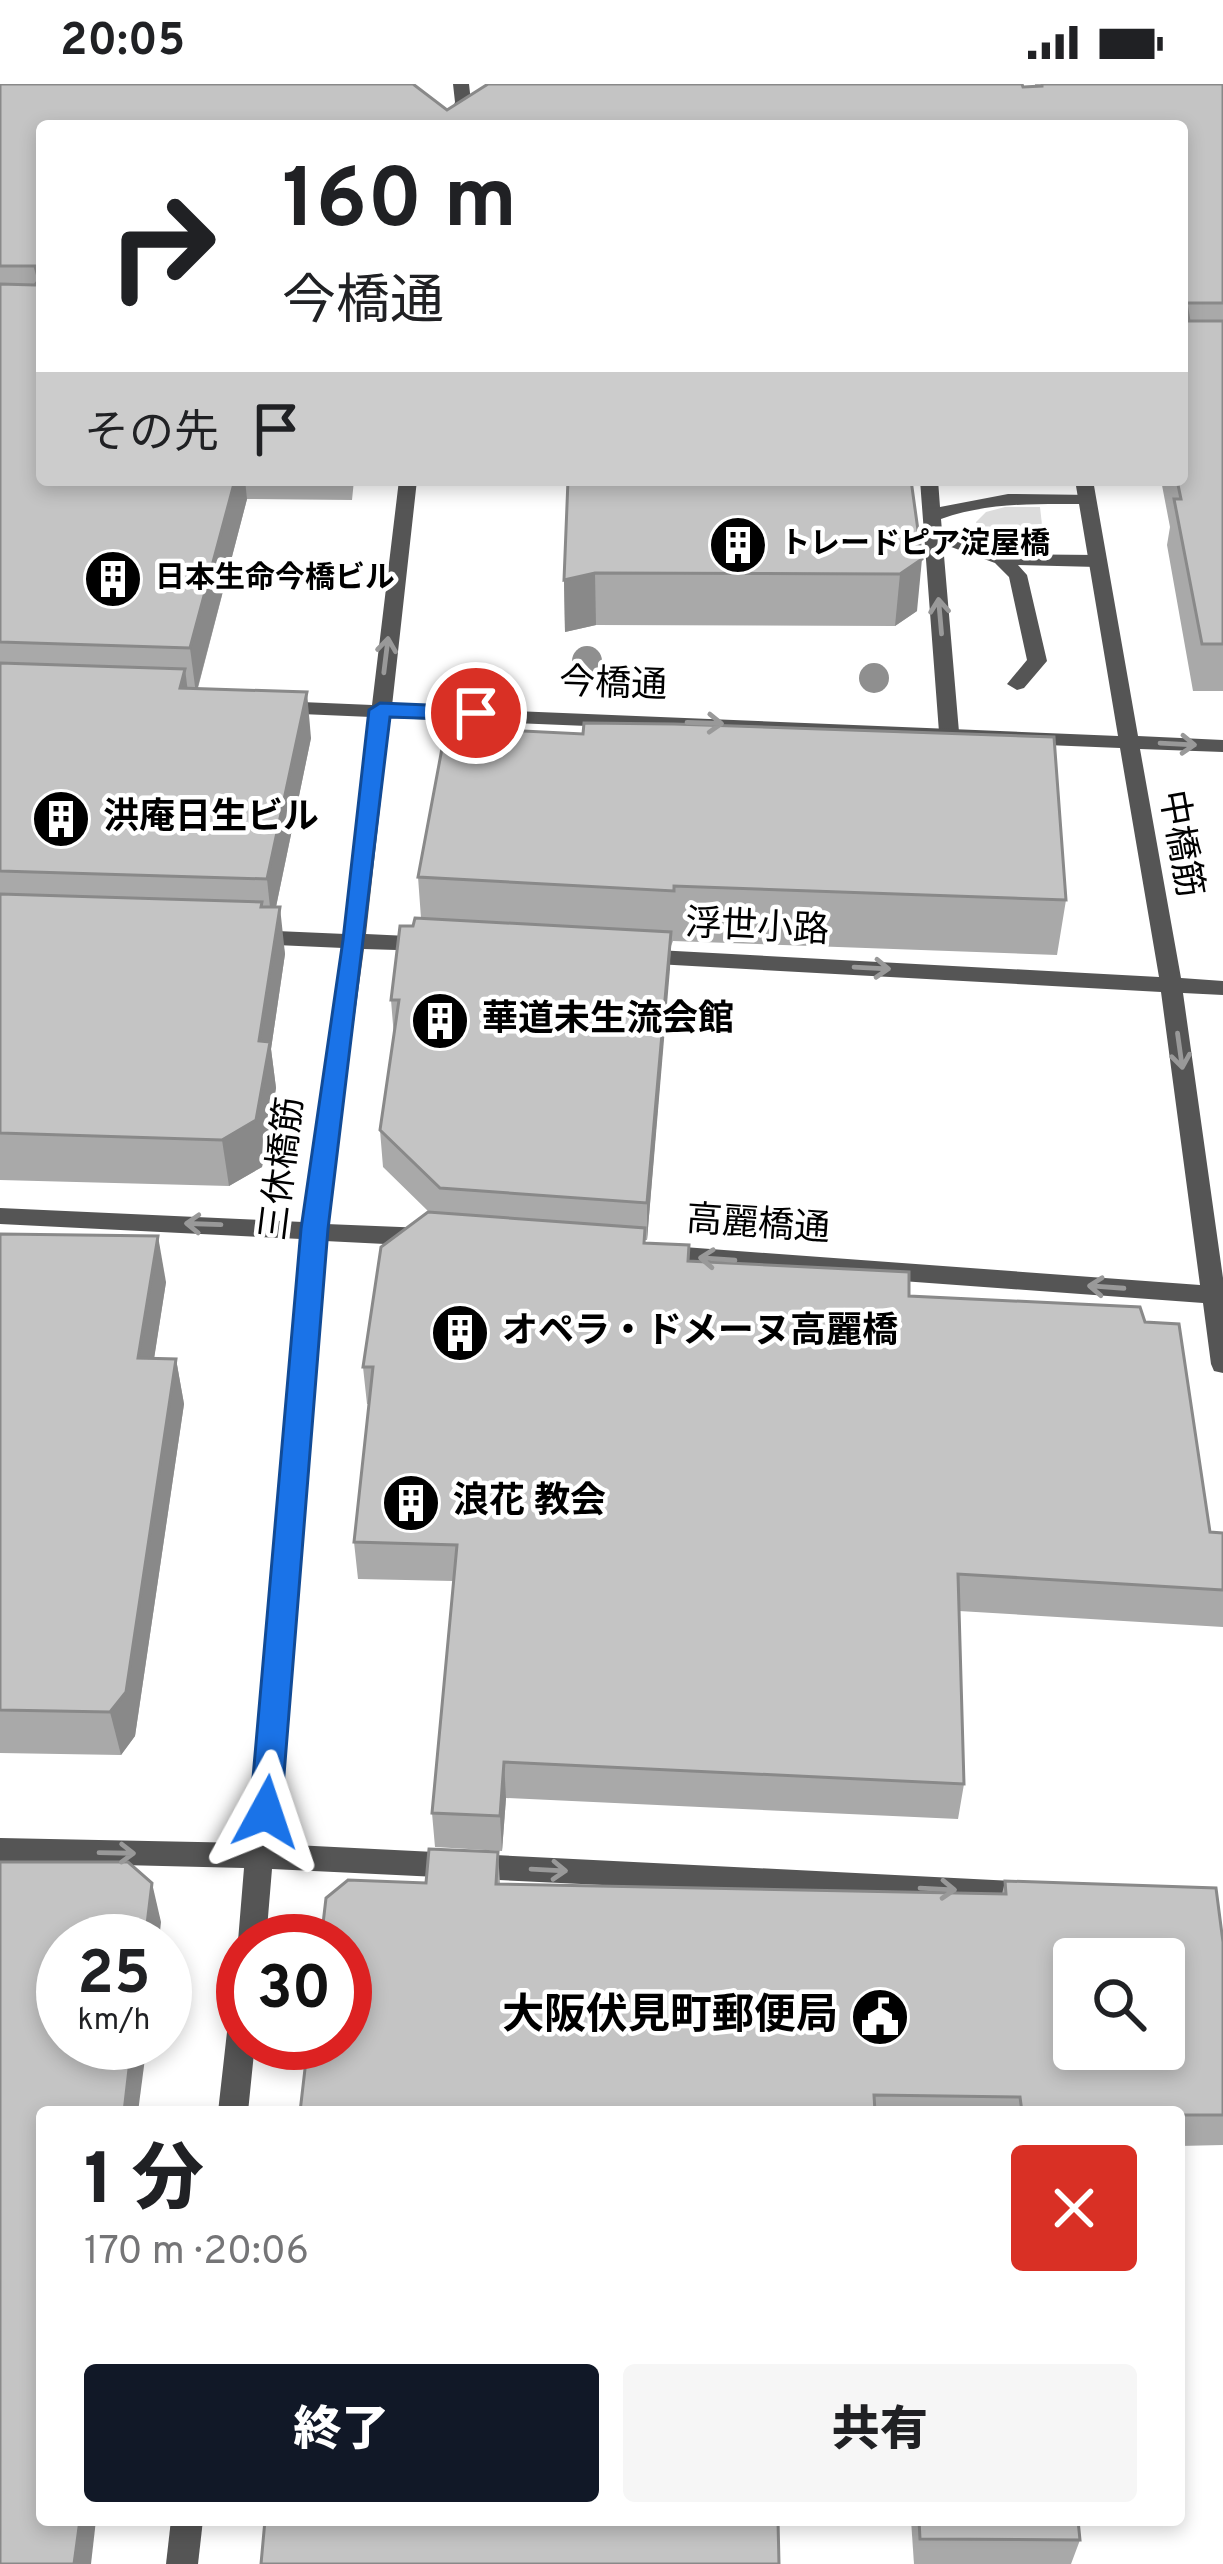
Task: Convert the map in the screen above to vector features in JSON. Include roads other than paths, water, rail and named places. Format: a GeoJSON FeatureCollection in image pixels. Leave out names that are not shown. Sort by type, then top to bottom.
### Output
{"type":"FeatureCollection","features":[{"type":"Feature","properties":{"kind":"street"},"geometry":{"type":"LineString","coordinates":[[457,120],[463,102],[460,84]]}},
{"type":"Feature","properties":{"kind":"street","name":"三休橋筋"},"geometry":{"type":"LineString","coordinates":[[255,1914],[314,1229],[355,940],[407,486]]}},
{"type":"Feature","properties":{"kind":"street"},"geometry":{"type":"LineString","coordinates":[[929,486],[949,732]]}},
{"type":"Feature","properties":{"kind":"street"},"geometry":{"type":"LineString","coordinates":[[992,499],[1000,486]]}},
{"type":"Feature","properties":{"kind":"street"},"geometry":{"type":"LineString","coordinates":[[932,525],[956,506],[1085,490]]}},
{"type":"Feature","properties":{"kind":"street","name":"中橋筋"},"geometry":{"type":"LineString","coordinates":[[1085,490],[1171,985],[1219,1295],[1223,1364]]}},
{"type":"Feature","properties":{"kind":"street"},"geometry":{"type":"LineString","coordinates":[[932,525],[1002,559],[1018,574],[1037,661],[1017,683]]}},
{"type":"Feature","properties":{"kind":"street"},"geometry":{"type":"LineString","coordinates":[[1002,559],[1097,561]]}},
{"type":"Feature","properties":{"kind":"street","name":"今橋通"},"geometry":{"type":"LineString","coordinates":[[253,706],[1223,746]]}},
{"type":"Feature","properties":{"kind":"street"},"geometry":{"type":"LineString","coordinates":[[236,936],[448,945]]}},
{"type":"Feature","properties":{"kind":"street","name":"浮世小路"},"geometry":{"type":"LineString","coordinates":[[611,954],[1223,988]]}},
{"type":"Feature","properties":{"kind":"street"},"geometry":{"type":"LineString","coordinates":[[0,1216],[457,1240]]}},
{"type":"Feature","properties":{"kind":"street","name":"高麗橋通"},"geometry":{"type":"LineString","coordinates":[[622,1252],[1219,1295]]}},
{"type":"Feature","properties":{"kind":"street"},"geometry":{"type":"LineString","coordinates":[[0,1850],[262,1856],[1059,1895]]}},
{"type":"Feature","properties":{"kind":"street"},"geometry":{"type":"LineString","coordinates":[[234,2106],[238,2070]]}},
{"type":"Feature","properties":{"kind":"street"},"geometry":{"type":"LineString","coordinates":[[182,2564],[186,2526]]}},
{"type":"Feature","properties":{"kind":"place","name":"トレードピア淀屋橋"},"geometry":{"type":"Point","coordinates":[738,545]}},
{"type":"Feature","properties":{"kind":"place","name":"日本生命今橋ビル"},"geometry":{"type":"Point","coordinates":[113,579]}},
{"type":"Feature","properties":{"kind":"place","name":"洪庵日生ビル"},"geometry":{"type":"Point","coordinates":[61,819]}},
{"type":"Feature","properties":{"kind":"place","name":"華道未生流会館"},"geometry":{"type":"Point","coordinates":[440,1021]}},
{"type":"Feature","properties":{"kind":"place","name":"オペラ・ドメーヌ高麗橋"},"geometry":{"type":"Point","coordinates":[460,1333]}},
{"type":"Feature","properties":{"kind":"place","name":"浪花 教会"},"geometry":{"type":"Point","coordinates":[411,1503]}},
{"type":"Feature","properties":{"kind":"place","name":"大阪伏見町郵便局"},"geometry":{"type":"Point","coordinates":[880,2017]}}]}
